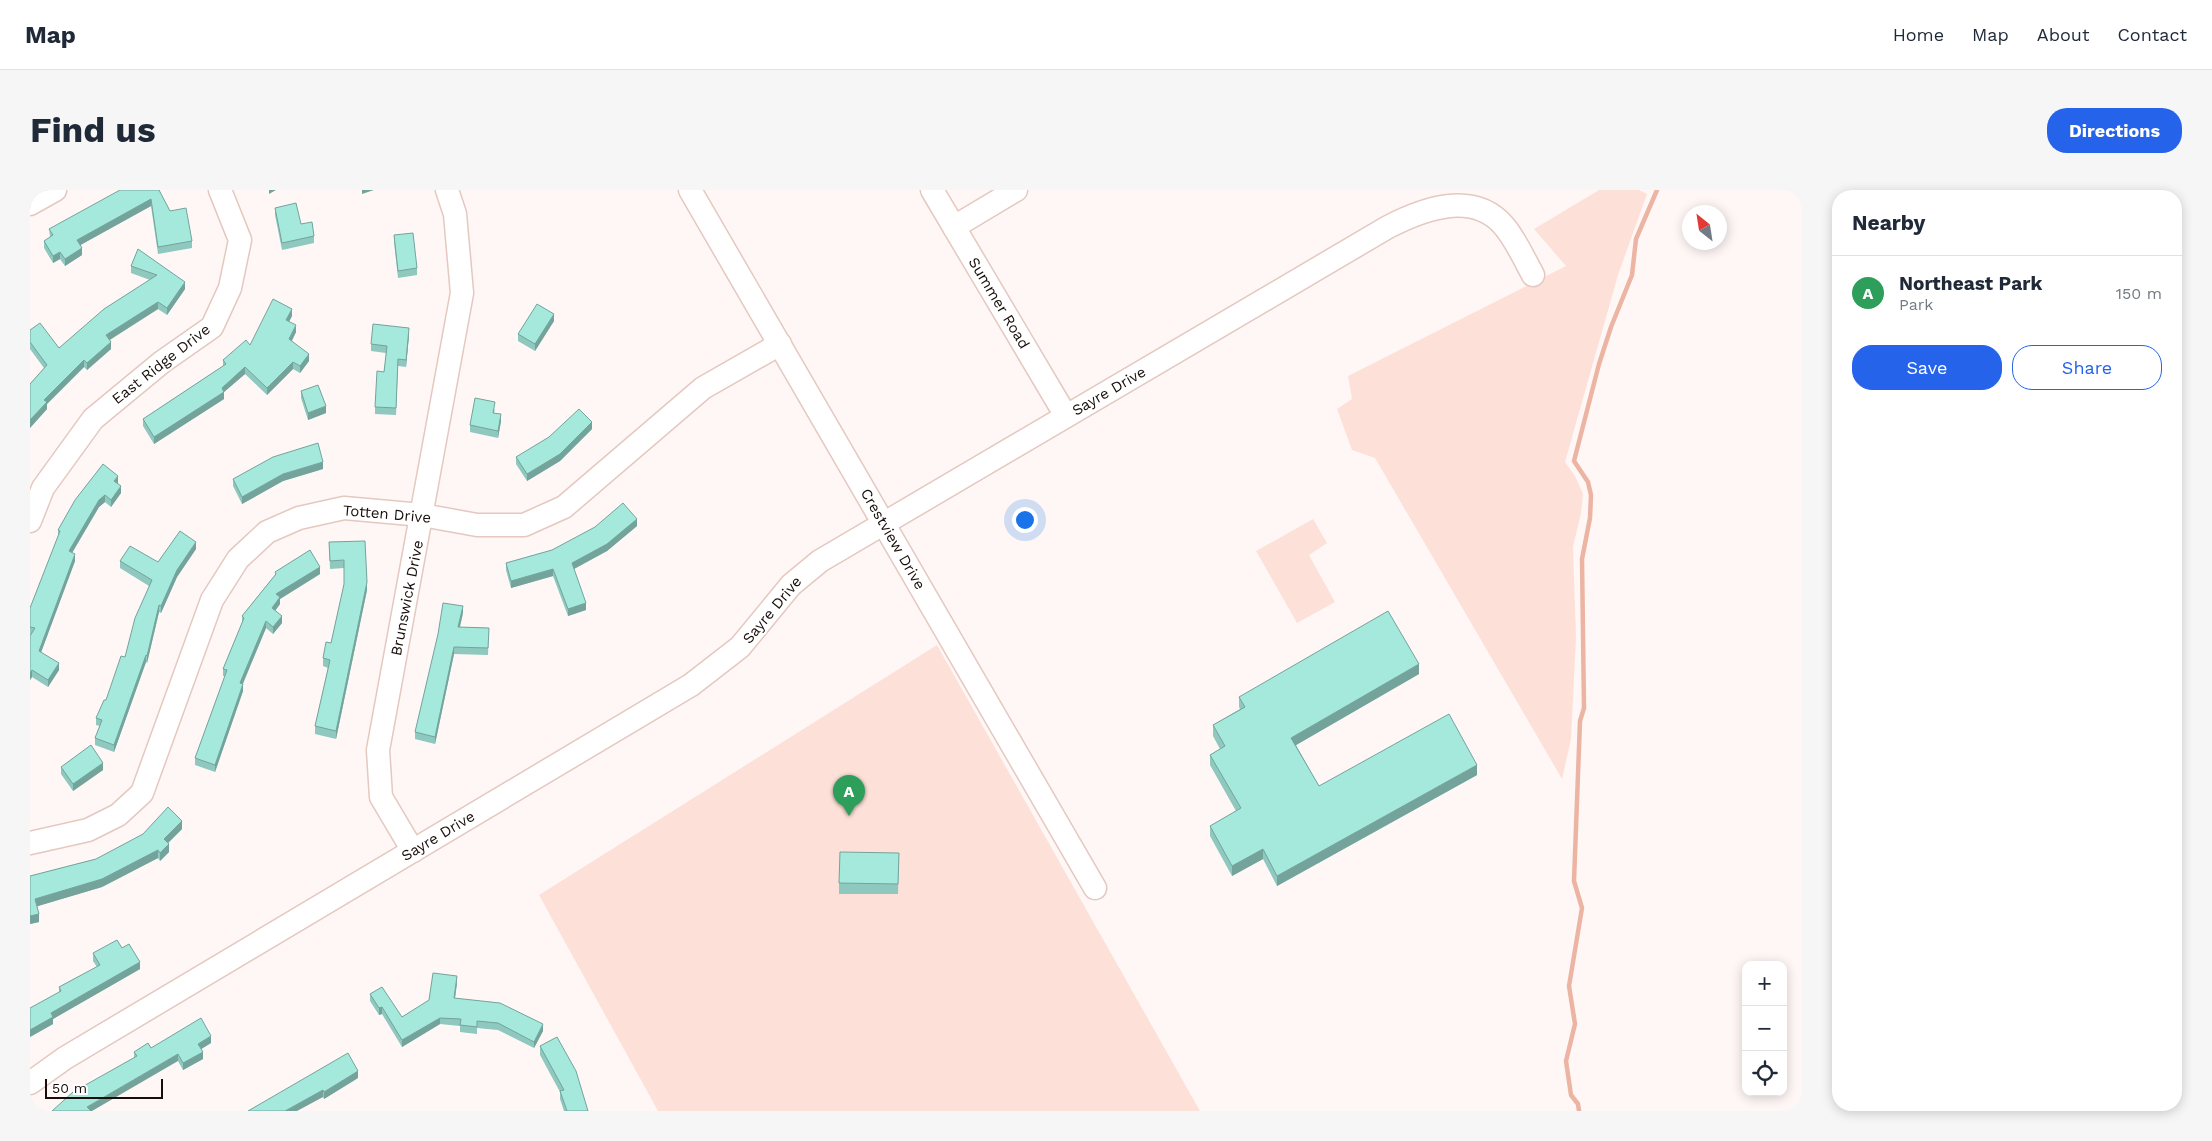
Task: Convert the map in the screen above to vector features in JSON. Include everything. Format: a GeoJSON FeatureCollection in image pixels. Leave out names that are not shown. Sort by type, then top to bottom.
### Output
{"type":"FeatureCollection","features":[{"type":"Feature","properties":{"kind":"street"},"geometry":{"type":"LineString","coordinates":[[30,204],[55,190]]}},
{"type":"Feature","properties":{"kind":"street","name":"East Ridge Drive"},"geometry":{"type":"LineString","coordinates":[[30,521],[43,488],[93,418],[162,362],[212,327],[230,288],[240,240],[220,190]]}},
{"type":"Feature","properties":{"kind":"street","name":"Brunswick Drive"},"geometry":{"type":"LineString","coordinates":[[413,851],[380,797],[378,750],[462,293],[455,214],[447,190]]}},
{"type":"Feature","properties":{"kind":"street","name":"Crestview Drive"},"geometry":{"type":"LineString","coordinates":[[690,190],[1095,888]]}},
{"type":"Feature","properties":{"kind":"street","name":"Summer Road"},"geometry":{"type":"LineString","coordinates":[[932,190],[1066,416]]}},
{"type":"Feature","properties":{"kind":"street"},"geometry":{"type":"LineString","coordinates":[[954,227],[1016,190]]}},
{"type":"Feature","properties":{"kind":"street","name":"Sayre Drive"},"geometry":{"type":"LineString","coordinates":[[30,1083],[65,1058],[715,669],[740,647],[802,574],[884,523],[1388,227],[1430,208],[1470,206],[1492,215],[1512,238],[1533,275]]}},
{"type":"Feature","properties":{"kind":"street","name":"Totten Drive"},"geometry":{"type":"LineString","coordinates":[[30,843],[88,830],[118,815],[142,793],[212,600],[238,559],[266,532],[299,518],[344,508],[422,515],[477,525],[524,526],[564,507],[703,388],[780,344]]}},
{"type":"Feature","properties":{"kind":"shaded area"},"geometry":{"type":"Polygon","coordinates":[[[1599,190],[1639,190],[1647,194],[1618,275],[1565,462],[1575,476],[1583,494],[1581,513],[1573,547],[1576,637],[1571,739],[1562,779],[1375,458],[1352,450],[1337,409],[1352,399],[1348,376],[1566,266],[1534,229],[1599,190]]]}},
{"type":"Feature","properties":{"kind":"shaded area"},"geometry":{"type":"Polygon","coordinates":[[[1313,519],[1327,543],[1309,555],[1335,602],[1297,623],[1256,551],[1313,519]]]}},
{"type":"Feature","properties":{"kind":"shaded area"},"geometry":{"type":"Polygon","coordinates":[[[937,645],[1200,1111],[658,1111],[539,895],[937,645]]]}},
{"type":"Feature","properties":{"kind":"building"},"geometry":{"type":"Polygon","coordinates":[[[120,190],[159,190],[170,211],[186,208],[192,241],[158,247],[151,199],[77,240],[82,248],[65,259],[60,252],[53,256],[44,241],[53,235],[49,229],[120,190]]]}},
{"type":"Feature","properties":{"kind":"building"},"geometry":{"type":"Polygon","coordinates":[[[296,203],[301,224],[312,222],[314,236],[282,243],[275,208],[296,203]]]}},
{"type":"Feature","properties":{"kind":"building"},"geometry":{"type":"Polygon","coordinates":[[[413,233],[417,268],[398,271],[394,235],[413,233]]]}},
{"type":"Feature","properties":{"kind":"building"},"geometry":{"type":"Polygon","coordinates":[[[138,249],[185,282],[167,308],[158,302],[106,335],[111,342],[87,363],[84,360],[44,400],[47,402],[30,420],[30,384],[47,365],[30,342],[30,330],[40,323],[59,348],[104,309],[157,275],[131,266],[138,249]]]}},
{"type":"Feature","properties":{"kind":"building"},"geometry":{"type":"Polygon","coordinates":[[[273,299],[292,309],[286,320],[296,325],[289,339],[309,354],[300,366],[293,362],[267,388],[245,367],[222,388],[224,392],[154,437],[143,419],[226,364],[223,360],[246,340],[250,345],[273,299]]]}},
{"type":"Feature","properties":{"kind":"building"},"geometry":{"type":"Polygon","coordinates":[[[537,304],[554,314],[535,344],[518,334],[537,304]]]}},
{"type":"Feature","properties":{"kind":"building"},"geometry":{"type":"Polygon","coordinates":[[[373,324],[409,328],[406,360],[398,359],[396,408],[375,407],[377,371],[384,372],[387,346],[371,344],[373,324]]]}},
{"type":"Feature","properties":{"kind":"building"},"geometry":{"type":"Polygon","coordinates":[[[318,385],[326,406],[308,413],[301,391],[318,385]]]}},
{"type":"Feature","properties":{"kind":"building"},"geometry":{"type":"Polygon","coordinates":[[[475,398],[495,402],[493,413],[501,414],[498,431],[470,425],[475,398]]]}},
{"type":"Feature","properties":{"kind":"building"},"geometry":{"type":"Polygon","coordinates":[[[579,409],[592,422],[560,454],[527,474],[516,457],[549,437],[579,409]]]}},
{"type":"Feature","properties":{"kind":"building"},"geometry":{"type":"Polygon","coordinates":[[[318,443],[323,462],[283,474],[242,497],[233,479],[273,457],[318,443]]]}},
{"type":"Feature","properties":{"kind":"building"},"geometry":{"type":"Polygon","coordinates":[[[103,464],[118,476],[114,481],[121,486],[111,500],[105,495],[99,500],[69,551],[75,554],[39,651],[59,663],[48,680],[32,670],[30,673],[30,636],[35,628],[30,627],[30,608],[60,531],[58,530],[75,500],[103,464]]]}},
{"type":"Feature","properties":{"kind":"building"},"geometry":{"type":"Polygon","coordinates":[[[623,503],[637,519],[607,544],[572,563],[586,603],[568,609],[553,569],[511,581],[506,563],[552,550],[595,527],[623,503]]]}},
{"type":"Feature","properties":{"kind":"building"},"geometry":{"type":"Polygon","coordinates":[[[180,531],[196,542],[177,570],[161,606],[159,605],[147,656],[114,745],[95,738],[102,720],[96,718],[104,700],[106,700],[121,656],[125,657],[135,618],[152,580],[120,561],[130,546],[158,562],[180,531]]]}},
{"type":"Feature","properties":{"kind":"building"},"geometry":{"type":"Polygon","coordinates":[[[365,541],[367,582],[336,731],[315,726],[330,660],[323,658],[326,642],[331,643],[344,584],[344,560],[330,561],[329,542],[365,541]]]}},
{"type":"Feature","properties":{"kind":"building"},"geometry":{"type":"Polygon","coordinates":[[[310,550],[320,567],[276,594],[280,597],[272,608],[282,616],[273,627],[266,621],[240,683],[243,684],[215,765],[195,758],[227,670],[223,669],[244,618],[242,616],[276,574],[275,572],[310,550]]]}},
{"type":"Feature","properties":{"kind":"building"},"geometry":{"type":"Polygon","coordinates":[[[443,603],[463,606],[458,627],[489,628],[488,648],[454,647],[435,737],[415,732],[438,634],[443,603]]]}},
{"type":"Feature","properties":{"kind":"building"},"geometry":{"type":"Polygon","coordinates":[[[1388,611],[1419,664],[1291,738],[1319,786],[1449,714],[1477,765],[1277,876],[1263,849],[1232,866],[1210,826],[1241,808],[1210,755],[1225,746],[1213,725],[1245,707],[1239,697],[1388,611]]]}},
{"type":"Feature","properties":{"kind":"building"},"geometry":{"type":"Polygon","coordinates":[[[91,745],[103,763],[73,784],[61,767],[91,745]]]}},
{"type":"Feature","properties":{"kind":"building"},"geometry":{"type":"Polygon","coordinates":[[[168,807],[182,821],[164,839],[169,844],[160,853],[158,850],[102,879],[35,899],[39,914],[30,916],[30,876],[96,859],[143,834],[168,807]]]}},
{"type":"Feature","properties":{"kind":"building"},"geometry":{"type":"Polygon","coordinates":[[[840,852],[899,853],[898,884],[839,883],[840,852]]]}},
{"type":"Feature","properties":{"kind":"building"},"geometry":{"type":"Polygon","coordinates":[[[117,940],[122,948],[129,944],[140,962],[51,1013],[53,1017],[30,1030],[30,1008],[61,991],[59,987],[100,965],[93,953],[117,940]]]}},
{"type":"Feature","properties":{"kind":"building"},"geometry":{"type":"Polygon","coordinates":[[[433,973],[457,976],[454,998],[500,1003],[543,1024],[534,1042],[498,1023],[477,1021],[477,1027],[460,1025],[461,1019],[440,1018],[402,1040],[382,1007],[379,1008],[370,994],[382,987],[402,1017],[429,1000],[433,973]]]}},
{"type":"Feature","properties":{"kind":"building"},"geometry":{"type":"Polygon","coordinates":[[[201,1018],[211,1036],[198,1044],[203,1052],[183,1063],[178,1054],[87,1107],[91,1111],[52,1111],[73,1092],[137,1056],[134,1052],[148,1043],[151,1048],[201,1018]]]}},
{"type":"Feature","properties":{"kind":"building"},"geometry":{"type":"Polygon","coordinates":[[[557,1037],[576,1071],[588,1111],[567,1111],[560,1091],[564,1090],[540,1046],[557,1037]]]}},
{"type":"Feature","properties":{"kind":"building"},"geometry":{"type":"Polygon","coordinates":[[[348,1053],[358,1071],[324,1092],[323,1090],[285,1111],[248,1111],[348,1053]]]}},
{"type":"Feature","properties":{"kind":"waterway"},"geometry":{"type":"LineString","coordinates":[[1579,1111],[1578,1104],[1571,1095],[1566,1061],[1575,1024],[1569,986],[1582,908],[1574,881],[1580,721],[1584,708],[1582,559],[1590,518],[1591,495],[1588,482],[1574,461],[1599,364],[1611,327],[1632,275],[1636,239],[1657,190]]}},
{"type":"Feature","properties":{"kind":"place","name":"Northeast Park"},"geometry":{"type":"Point","coordinates":[849,816]}}]}
